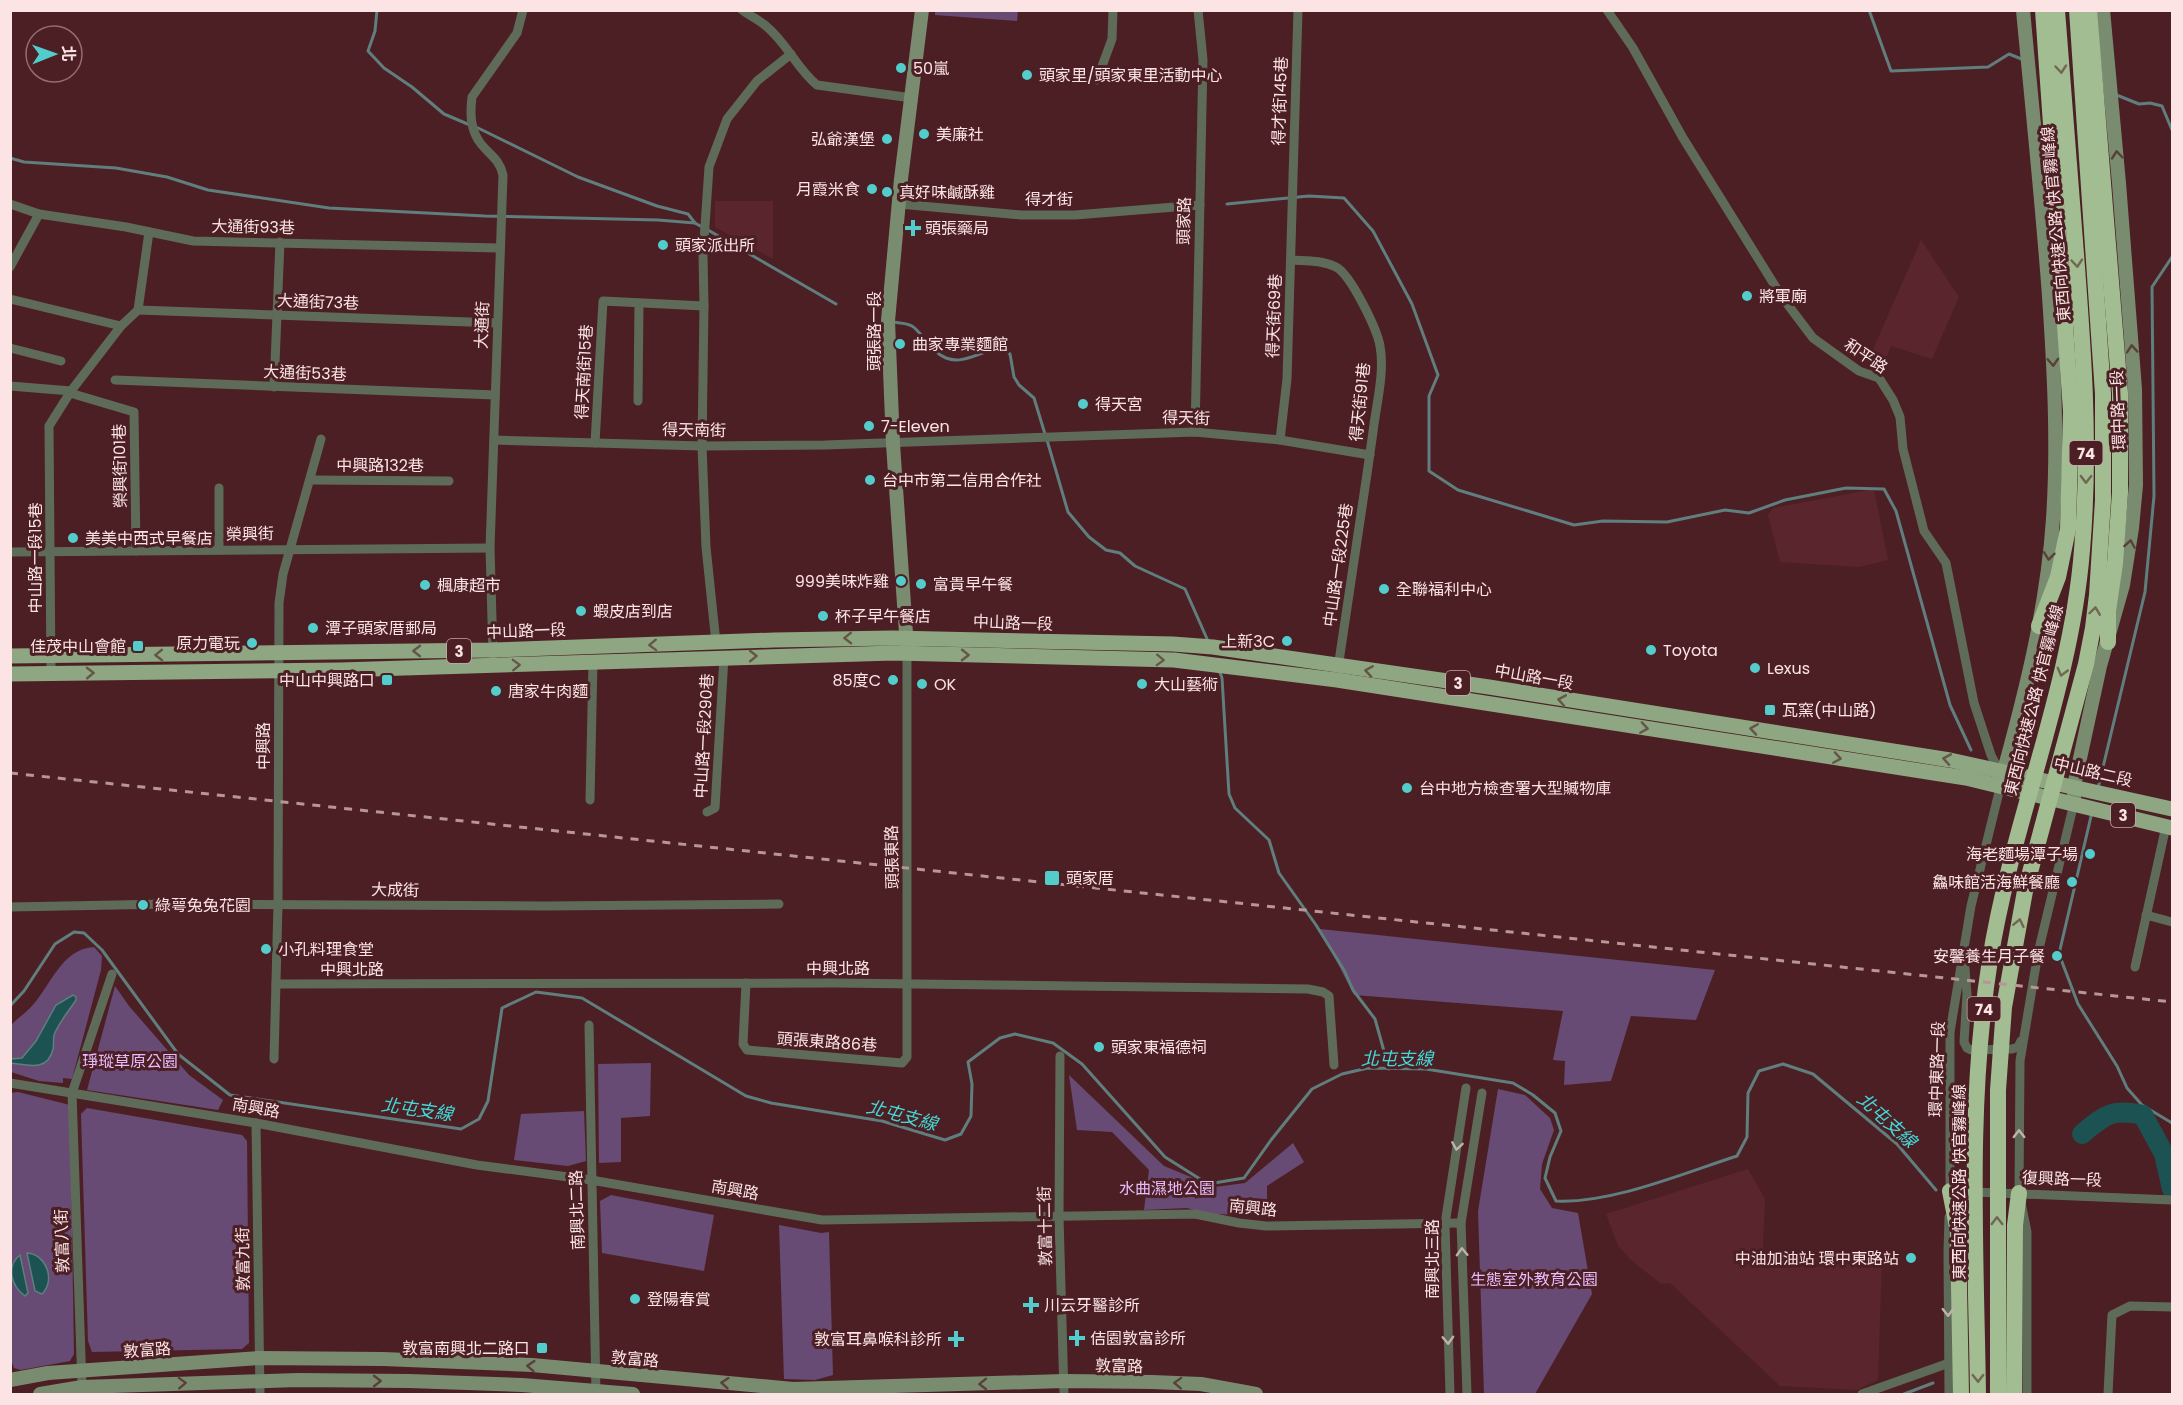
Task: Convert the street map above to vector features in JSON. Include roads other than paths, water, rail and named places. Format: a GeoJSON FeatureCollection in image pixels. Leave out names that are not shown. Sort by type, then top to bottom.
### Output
{"type":"FeatureCollection","features":[{"type":"Feature","properties":{"kind":"highway"},"geometry":{"type":"LineString","coordinates":[[2039,626],[2058,577],[2068,529],[2071,411],[2043,10]]}},
{"type":"Feature","properties":{"kind":"highway","name":"東西向快速公路 快官霧峰線"},"geometry":{"type":"LineString","coordinates":[[1978,1395],[1975,1133],[1984,1005],[2004,887],[2073,626],[2081,561],[2085,500],[2086,395],[2083,336],[2057,10]]}},
{"type":"Feature","properties":{"kind":"highway","name":"74"},"geometry":{"type":"LineString","coordinates":[[1998,1395],[1998,1090],[2004,1007],[2025,891],[2086,664],[2097,595],[2101,550],[2103,394],[2077,10]]}},
{"type":"Feature","properties":{"kind":"highway"},"geometry":{"type":"LineString","coordinates":[[2089,10],[2120,393],[2120,493],[2115,563],[2108,611],[2108,642]]}},
{"type":"Feature","properties":{"kind":"highway"},"geometry":{"type":"LineString","coordinates":[[1950,1191],[1958,1232],[1961,1395]]}},
{"type":"Feature","properties":{"kind":"highway"},"geometry":{"type":"LineString","coordinates":[[2014,1395],[2015,1225],[2019,1192]]}},
{"type":"Feature","properties":{"kind":"main road","name":"中山路一段"},"geometry":{"type":"LineString","coordinates":[[10,674],[278,670],[716,643],[1173,644],[1337,673],[1489,687],[1585,704],[1865,746],[2002,777]]}},
{"type":"Feature","properties":{"kind":"main road","name":"中山路一段"},"geometry":{"type":"LineString","coordinates":[[10,656],[278,652],[593,662],[724,657],[907,645]]}},
{"type":"Feature","properties":{"kind":"main road","name":"中山路二段"},"geometry":{"type":"LineString","coordinates":[[2002,777],[2074,786],[2172,809]]}},
{"type":"Feature","properties":{"kind":"main road","name":"中山路二段"},"geometry":{"type":"LineString","coordinates":[[2002,777],[2074,803],[2169,827]]}},
{"type":"Feature","properties":{"kind":"street","name":"大通街"},"geometry":{"type":"LineString","coordinates":[[493,658],[490,548],[503,175],[501,166],[481,144],[473,130],[472,96],[518,33],[523,10]]}},
{"type":"Feature","properties":{"kind":"street"},"geometry":{"type":"LineString","coordinates":[[742,10],[767,26],[806,76],[817,85],[912,98]]}},
{"type":"Feature","properties":{"kind":"street","name":"頭張路一段"},"geometry":{"type":"LineString","coordinates":[[907,645],[893,444],[888,321],[922,10]]}},
{"type":"Feature","properties":{"kind":"street"},"geometry":{"type":"LineString","coordinates":[[1096,80],[1105,63],[1112,39],[1113,10]]}},
{"type":"Feature","properties":{"kind":"street","name":"頭家路"},"geometry":{"type":"LineString","coordinates":[[1195,432],[1203,60],[1198,10]]}},
{"type":"Feature","properties":{"kind":"street","name":"得才街145巷"},"geometry":{"type":"LineString","coordinates":[[1292,193],[1298,10]]}},
{"type":"Feature","properties":{"kind":"street","name":"和平路"},"geometry":{"type":"LineString","coordinates":[[1607,10],[1633,48],[1683,138],[1782,297],[1813,338],[1859,371],[1879,378],[1893,400],[1900,417],[1903,449],[1924,531],[1946,563],[1974,703],[1991,755],[2002,777]]}},
{"type":"Feature","properties":{"kind":"street"},"geometry":{"type":"LineString","coordinates":[[2002,777],[2037,640],[2053,520],[2056,433],[2051,327],[2024,10]]}},
{"type":"Feature","properties":{"kind":"street","name":"環中路一段"},"geometry":{"type":"LineString","coordinates":[[2074,803],[2074,786],[2100,666],[2123,585],[2136,485],[2135,389],[2103,10]]}},
{"type":"Feature","properties":{"kind":"street"},"geometry":{"type":"LineString","coordinates":[[716,643],[706,547],[702,446],[704,273],[702,255],[709,167],[727,119],[757,81],[791,54]]}},
{"type":"Feature","properties":{"kind":"street"},"geometry":{"type":"LineString","coordinates":[[2040,190],[2044,196],[2109,192],[2119,183]]}},
{"type":"Feature","properties":{"kind":"street","name":"得天街69巷"},"geometry":{"type":"LineString","coordinates":[[1280,440],[1287,379],[1292,193]]}},
{"type":"Feature","properties":{"kind":"street","name":"大通街93巷"},"geometry":{"type":"LineString","coordinates":[[10,204],[39,214],[193,241],[500,248]]}},
{"type":"Feature","properties":{"kind":"street","name":"得才街"},"geometry":{"type":"LineString","coordinates":[[899,204],[1021,215],[1064,215],[1200,205]]}},
{"type":"Feature","properties":{"kind":"street"},"geometry":{"type":"LineString","coordinates":[[10,267],[39,214]]}},
{"type":"Feature","properties":{"kind":"street"},"geometry":{"type":"LineString","coordinates":[[138,310],[149,232]]}},
{"type":"Feature","properties":{"kind":"street"},"geometry":{"type":"LineString","coordinates":[[274,387],[280,242]]}},
{"type":"Feature","properties":{"kind":"street","name":"得天街91巷"},"geometry":{"type":"LineString","coordinates":[[1291,260],[1324,262],[1339,269],[1360,298],[1377,331],[1381,348],[1380,377],[1370,455]]}},
{"type":"Feature","properties":{"kind":"street"},"geometry":{"type":"LineString","coordinates":[[11,301],[121,326]]}},
{"type":"Feature","properties":{"kind":"street","name":"得天南街15巷"},"geometry":{"type":"LineString","coordinates":[[595,443],[603,301],[639,303]]}},
{"type":"Feature","properties":{"kind":"street"},"geometry":{"type":"LineString","coordinates":[[638,401],[639,303],[704,306]]}},
{"type":"Feature","properties":{"kind":"street","name":"大通街73巷"},"geometry":{"type":"LineString","coordinates":[[138,310],[497,323]]}},
{"type":"Feature","properties":{"kind":"street","name":"中山路一段15巷"},"geometry":{"type":"LineString","coordinates":[[51,674],[49,426],[70,392],[121,326],[138,310]]}},
{"type":"Feature","properties":{"kind":"street"},"geometry":{"type":"LineString","coordinates":[[10,348],[61,361]]}},
{"type":"Feature","properties":{"kind":"street","name":"大通街53巷"},"geometry":{"type":"LineString","coordinates":[[115,380],[495,395]]}},
{"type":"Feature","properties":{"kind":"street"},"geometry":{"type":"LineString","coordinates":[[10,386],[70,392]]}},
{"type":"Feature","properties":{"kind":"street","name":"榮興街101巷"},"geometry":{"type":"LineString","coordinates":[[70,392],[134,412],[136,551]]}},
{"type":"Feature","properties":{"kind":"street","name":"得天街"},"geometry":{"type":"LineString","coordinates":[[893,444],[1195,432],[1280,440],[1370,455]]}},
{"type":"Feature","properties":{"kind":"street","name":"中興路"},"geometry":{"type":"LineString","coordinates":[[274,1059],[278,904],[279,603],[283,574],[321,439]]}},
{"type":"Feature","properties":{"kind":"street","name":"得天南街"},"geometry":{"type":"LineString","coordinates":[[494,440],[702,446],[893,444]]}},
{"type":"Feature","properties":{"kind":"street","name":"中山路一段225巷"},"geometry":{"type":"LineString","coordinates":[[1337,673],[1370,455]]}},
{"type":"Feature","properties":{"kind":"street","name":"中興路132巷"},"geometry":{"type":"LineString","coordinates":[[310,480],[449,481]]}},
{"type":"Feature","properties":{"kind":"street"},"geometry":{"type":"LineString","coordinates":[[219,488],[219,550]]}},
{"type":"Feature","properties":{"kind":"street","name":"榮興街"},"geometry":{"type":"LineString","coordinates":[[10,552],[490,548]]}},
{"type":"Feature","properties":{"kind":"street","name":"頭張東路"},"geometry":{"type":"LineString","coordinates":[[905,1061],[907,1057],[908,984],[907,645]]}},
{"type":"Feature","properties":{"kind":"street","name":"中山路一段290巷"},"geometry":{"type":"LineString","coordinates":[[707,812],[715,808],[724,657]]}},
{"type":"Feature","properties":{"kind":"street"},"geometry":{"type":"LineString","coordinates":[[590,800],[593,662]]}},
{"type":"Feature","properties":{"kind":"street","name":"環中東路一段"},"geometry":{"type":"LineString","coordinates":[[1949,1395],[1950,1032],[1971,906],[2002,777]]}},
{"type":"Feature","properties":{"kind":"street"},"geometry":{"type":"LineString","coordinates":[[2027,1395],[2027,1232],[2019,1192],[2020,1061],[2038,954],[2074,803]]}},
{"type":"Feature","properties":{"kind":"street"},"geometry":{"type":"LineString","coordinates":[[2134,967],[2169,827]]}},
{"type":"Feature","properties":{"kind":"street","name":"大成街"},"geometry":{"type":"LineString","coordinates":[[10,907],[278,904],[545,906],[779,904]]}},
{"type":"Feature","properties":{"kind":"street"},"geometry":{"type":"LineString","coordinates":[[2146,915],[2172,922]]}},
{"type":"Feature","properties":{"kind":"street"},"geometry":{"type":"LineString","coordinates":[[1964,954],[1967,994],[1965,1045],[1971,1050],[2012,1049],[2018,1047],[2023,1038]]}},
{"type":"Feature","properties":{"kind":"street"},"geometry":{"type":"LineString","coordinates":[[72,1093],[112,974]]}},
{"type":"Feature","properties":{"kind":"street","name":"中興北路"},"geometry":{"type":"LineString","coordinates":[[276,984],[746,983],[1308,989],[1323,992],[1329,996],[1334,1065]]}},
{"type":"Feature","properties":{"kind":"street","name":"頭張東路86巷"},"geometry":{"type":"LineString","coordinates":[[746,983],[743,1044],[747,1050],[902,1063],[905,1061]]}},
{"type":"Feature","properties":{"kind":"street","name":"南興北二路"},"geometry":{"type":"LineString","coordinates":[[589,1025],[596,1393]]}},
{"type":"Feature","properties":{"kind":"street","name":"敦富十二街"},"geometry":{"type":"LineString","coordinates":[[1060,1056],[1059,1217],[1064,1388]]}},
{"type":"Feature","properties":{"kind":"street","name":"南興路"},"geometry":{"type":"LineString","coordinates":[[10,1083],[256,1123],[477,1165],[591,1180],[822,1220],[1196,1214],[1266,1226],[1461,1223]]}},
{"type":"Feature","properties":{"kind":"street","name":"南興北三路"},"geometry":{"type":"LineString","coordinates":[[1450,1395],[1445,1224],[1466,1088]]}},
{"type":"Feature","properties":{"kind":"street","name":"敦富八街"},"geometry":{"type":"LineString","coordinates":[[72,1093],[82,1387]]}},
{"type":"Feature","properties":{"kind":"street","name":"南興北三路"},"geometry":{"type":"LineString","coordinates":[[1467,1395],[1461,1223],[1482,1093]]}},
{"type":"Feature","properties":{"kind":"street","name":"敦富九街"},"geometry":{"type":"LineString","coordinates":[[256,1123],[260,1388]]}},
{"type":"Feature","properties":{"kind":"street","name":"復興路一段"},"geometry":{"type":"LineString","coordinates":[[1950,1191],[2172,1200]]}},
{"type":"Feature","properties":{"kind":"street"},"geometry":{"type":"LineString","coordinates":[[2108,1395],[2112,1314],[2130,1306],[2172,1307]]}},
{"type":"Feature","properties":{"kind":"street","name":"敦富路"},"geometry":{"type":"LineString","coordinates":[[10,1380],[48,1373],[259,1358],[382,1359],[532,1365],[793,1392],[1201,1384],[1256,1395]]}},
{"type":"Feature","properties":{"kind":"street"},"geometry":{"type":"LineString","coordinates":[[1862,1395],[1949,1363]]}},
{"type":"Feature","properties":{"kind":"street","name":"敦富路"},"geometry":{"type":"LineString","coordinates":[[40,1395],[82,1387],[260,1388],[409,1381],[522,1385],[633,1395]]}},
{"type":"Feature","properties":{"kind":"water"},"geometry":{"type":"Polygon","coordinates":[[[73,995],[76,1000],[56,1030],[53,1049],[47,1061],[30,1066],[11,1063],[11,1059],[22,1058],[36,1041],[56,1005],[73,995]]]}},
{"type":"Feature","properties":{"kind":"water"},"geometry":{"type":"Polygon","coordinates":[[[27,1253],[39,1258],[47,1269],[48,1282],[42,1294],[35,1291],[27,1253]]]}},
{"type":"Feature","properties":{"kind":"water"},"geometry":{"type":"Polygon","coordinates":[[[20,1255],[28,1293],[25,1296],[16,1287],[12,1276],[13,1265],[20,1255]]]}},
{"type":"Feature","properties":{"kind":"waterway"},"geometry":{"type":"LineString","coordinates":[[377,10],[375,31],[368,51],[384,68],[412,87],[444,114],[470,125]]}},
{"type":"Feature","properties":{"kind":"waterway"},"geometry":{"type":"LineString","coordinates":[[1869,10],[1891,71],[1988,67],[2009,54],[2024,60]]}},
{"type":"Feature","properties":{"kind":"waterway"},"geometry":{"type":"LineString","coordinates":[[2114,94],[2139,104],[2150,103],[2162,106],[2172,130]]}},
{"type":"Feature","properties":{"kind":"waterway"},"geometry":{"type":"LineString","coordinates":[[476,127],[578,177],[657,206],[688,214],[695,223]]}},
{"type":"Feature","properties":{"kind":"waterway"},"geometry":{"type":"LineString","coordinates":[[10,158],[24,162],[116,168],[167,177],[208,190],[329,208],[485,216],[658,220],[695,223],[702,227]]}},
{"type":"Feature","properties":{"kind":"waterway"},"geometry":{"type":"LineString","coordinates":[[1227,204],[1309,196],[1344,198],[1373,231],[1412,304],[1438,375],[1429,396],[1429,471],[1458,490],[1574,525],[1603,521],[1667,522],[1725,510],[1749,513],[1785,500],[1846,488],[1884,489],[1896,511],[1950,705],[1971,750]]}},
{"type":"Feature","properties":{"kind":"waterway"},"geometry":{"type":"LineString","coordinates":[[708,230],[836,304]]}},
{"type":"Feature","properties":{"kind":"waterway"},"geometry":{"type":"LineString","coordinates":[[2098,788],[2145,592],[2154,496],[2152,287],[2172,257]]}},
{"type":"Feature","properties":{"kind":"waterway"},"geometry":{"type":"LineString","coordinates":[[893,322],[912,326],[935,351],[953,360],[1005,350],[1010,354],[1014,377],[1019,385],[1034,398],[1045,434]]}},
{"type":"Feature","properties":{"kind":"waterway"},"geometry":{"type":"LineString","coordinates":[[1047,440],[1068,512],[1089,537],[1106,550],[1120,553],[1135,566],[1185,589],[1208,641]]}},
{"type":"Feature","properties":{"kind":"waterway"},"geometry":{"type":"LineString","coordinates":[[1219,670],[1222,678],[1229,794],[1235,808],[1269,840],[1279,873],[1316,925],[1344,970],[1353,990],[1375,1019],[1389,1069]]}},
{"type":"Feature","properties":{"kind":"waterway"},"geometry":{"type":"LineString","coordinates":[[2092,812],[2059,954],[2078,1004],[2117,1066],[2127,1088],[2142,1105],[2172,1123]]}},
{"type":"Feature","properties":{"kind":"waterway","name":"北屯支線"},"geometry":{"type":"LineString","coordinates":[[10,1006],[24,991],[55,944],[74,932],[84,933],[102,950],[178,1054],[230,1095],[461,1129],[479,1119],[488,1101],[502,1008],[536,992],[582,998],[746,1096],[771,1103],[882,1121],[945,1140],[961,1134],[971,1116],[972,1084],[968,1062],[1000,1038],[1015,1034],[1053,1043],[1082,1064],[1165,1157],[1208,1184],[1244,1178],[1312,1089],[1342,1074],[1368,1068],[1426,1069],[1513,1083],[1533,1095],[1555,1113],[1561,1131],[1550,1157],[1545,1178],[1556,1201],[1577,1201],[1623,1193],[1737,1156],[1747,1137],[1748,1093],[1759,1071],[1783,1064],[1813,1074],[1897,1144],[1936,1190]]}},
{"type":"Feature","properties":{"kind":"waterway"},"geometry":{"type":"LineString","coordinates":[[2082,1134],[2103,1118],[2116,1113],[2143,1115],[2164,1154],[2172,1189]]}},
{"type":"Feature","properties":{"kind":"waterway"},"geometry":{"type":"LineString","coordinates":[[1904,1394],[1933,1383]]}},
{"type":"Feature","properties":{"kind":"railway"},"geometry":{"type":"LineString","coordinates":[[10,773],[2172,1002]]}},
{"type":"Feature","properties":{"kind":"place","name":"50嵐"},"geometry":{"type":"Point","coordinates":[901,68]}},
{"type":"Feature","properties":{"kind":"place","name":"頭家里/頭家東里活動中心"},"geometry":{"type":"Point","coordinates":[1027,75]}},
{"type":"Feature","properties":{"kind":"place","name":"美廉社"},"geometry":{"type":"Point","coordinates":[924,134]}},
{"type":"Feature","properties":{"kind":"place","name":"弘爺漢堡"},"geometry":{"type":"Point","coordinates":[887,139]}},
{"type":"Feature","properties":{"kind":"place","name":"月霞米食"},"geometry":{"type":"Point","coordinates":[872,189]}},
{"type":"Feature","properties":{"kind":"place","name":"真好味鹹酥雞"},"geometry":{"type":"Point","coordinates":[887,192]}},
{"type":"Feature","properties":{"kind":"place","name":"頭張藥局"},"geometry":{"type":"Point","coordinates":[913,228]}},
{"type":"Feature","properties":{"kind":"place","name":"頭家派出所"},"geometry":{"type":"Point","coordinates":[663,245]}},
{"type":"Feature","properties":{"kind":"place","name":"將軍廟"},"geometry":{"type":"Point","coordinates":[1747,296]}},
{"type":"Feature","properties":{"kind":"place","name":"曲家專業麵館"},"geometry":{"type":"Point","coordinates":[900,344]}},
{"type":"Feature","properties":{"kind":"place","name":"得天宮"},"geometry":{"type":"Point","coordinates":[1083,404]}},
{"type":"Feature","properties":{"kind":"place","name":"7-Eleven"},"geometry":{"type":"Point","coordinates":[869,426]}},
{"type":"Feature","properties":{"kind":"place","name":"台中市第二信用合作社"},"geometry":{"type":"Point","coordinates":[870,480]}},
{"type":"Feature","properties":{"kind":"place","name":"美美中西式早餐店"},"geometry":{"type":"Point","coordinates":[73,538]}},
{"type":"Feature","properties":{"kind":"place","name":"999美味炸雞"},"geometry":{"type":"Point","coordinates":[901,581]}},
{"type":"Feature","properties":{"kind":"place","name":"富貴早午餐"},"geometry":{"type":"Point","coordinates":[921,584]}},
{"type":"Feature","properties":{"kind":"place","name":"楓康超市"},"geometry":{"type":"Point","coordinates":[425,585]}},
{"type":"Feature","properties":{"kind":"place","name":"全聯福利中心"},"geometry":{"type":"Point","coordinates":[1384,589]}},
{"type":"Feature","properties":{"kind":"place","name":"蝦皮店到店"},"geometry":{"type":"Point","coordinates":[581,611]}},
{"type":"Feature","properties":{"kind":"place","name":"杯子早午餐店"},"geometry":{"type":"Point","coordinates":[823,616]}},
{"type":"Feature","properties":{"kind":"place","name":"潭子頭家厝郵局"},"geometry":{"type":"Point","coordinates":[313,628]}},
{"type":"Feature","properties":{"kind":"place","name":"上新3C"},"geometry":{"type":"Point","coordinates":[1287,641]}},
{"type":"Feature","properties":{"kind":"place","name":"原力電玩"},"geometry":{"type":"Point","coordinates":[252,643]}},
{"type":"Feature","properties":{"kind":"place","name":"佳茂中山會館"},"geometry":{"type":"Point","coordinates":[138,646]}},
{"type":"Feature","properties":{"kind":"place","name":"Toyota"},"geometry":{"type":"Point","coordinates":[1651,650]}},
{"type":"Feature","properties":{"kind":"place","name":"Lexus"},"geometry":{"type":"Point","coordinates":[1755,668]}},
{"type":"Feature","properties":{"kind":"place","name":"中山中興路口"},"geometry":{"type":"Point","coordinates":[387,680]}},
{"type":"Feature","properties":{"kind":"place","name":"85度C"},"geometry":{"type":"Point","coordinates":[893,680]}},
{"type":"Feature","properties":{"kind":"place","name":"OK"},"geometry":{"type":"Point","coordinates":[922,684]}},
{"type":"Feature","properties":{"kind":"place","name":"大山藝術"},"geometry":{"type":"Point","coordinates":[1142,684]}},
{"type":"Feature","properties":{"kind":"place","name":"唐家牛肉麵"},"geometry":{"type":"Point","coordinates":[496,691]}},
{"type":"Feature","properties":{"kind":"place","name":"瓦窯(中山路)"},"geometry":{"type":"Point","coordinates":[1770,710]}},
{"type":"Feature","properties":{"kind":"place","name":"台中地方檢查署大型贓物庫"},"geometry":{"type":"Point","coordinates":[1407,788]}},
{"type":"Feature","properties":{"kind":"place","name":"海老麵場潭子場"},"geometry":{"type":"Point","coordinates":[2090,854]}},
{"type":"Feature","properties":{"kind":"place","name":"頭家厝"},"geometry":{"type":"Point","coordinates":[1052,878]}},
{"type":"Feature","properties":{"kind":"place","name":"鱻味館活海鮮餐廳"},"geometry":{"type":"Point","coordinates":[2072,882]}},
{"type":"Feature","properties":{"kind":"place","name":"綠萼兔兔花園"},"geometry":{"type":"Point","coordinates":[143,905]}},
{"type":"Feature","properties":{"kind":"place","name":"小孔料理食堂"},"geometry":{"type":"Point","coordinates":[266,949]}},
{"type":"Feature","properties":{"kind":"place","name":"安馨養生月子餐"},"geometry":{"type":"Point","coordinates":[2057,956]}},
{"type":"Feature","properties":{"kind":"place","name":"頭家東福德祠"},"geometry":{"type":"Point","coordinates":[1099,1047]}},
{"type":"Feature","properties":{"kind":"place","name":"中油加油站 環中東路站"},"geometry":{"type":"Point","coordinates":[1911,1258]}},
{"type":"Feature","properties":{"kind":"place","name":"登陽春賞"},"geometry":{"type":"Point","coordinates":[635,1299]}},
{"type":"Feature","properties":{"kind":"place","name":"川云牙醫診所"},"geometry":{"type":"Point","coordinates":[1031,1305]}},
{"type":"Feature","properties":{"kind":"place","name":"佶園敦富診所"},"geometry":{"type":"Point","coordinates":[1077,1338]}},
{"type":"Feature","properties":{"kind":"place","name":"敦富耳鼻喉科診所"},"geometry":{"type":"Point","coordinates":[956,1339]}},
{"type":"Feature","properties":{"kind":"place","name":"敦富南興北二路口"},"geometry":{"type":"Point","coordinates":[542,1348]}},
{"type":"Feature","properties":{"kind":"park label","name":"琤瑽草原公園"},"geometry":{"type":"Point","coordinates":[130,1061]}},
{"type":"Feature","properties":{"kind":"park label","name":"水曲濕地公園"},"geometry":{"type":"Point","coordinates":[1167,1188]}},
{"type":"Feature","properties":{"kind":"park label","name":"生態室外教育公園"},"geometry":{"type":"Point","coordinates":[1534,1279]}}]}
